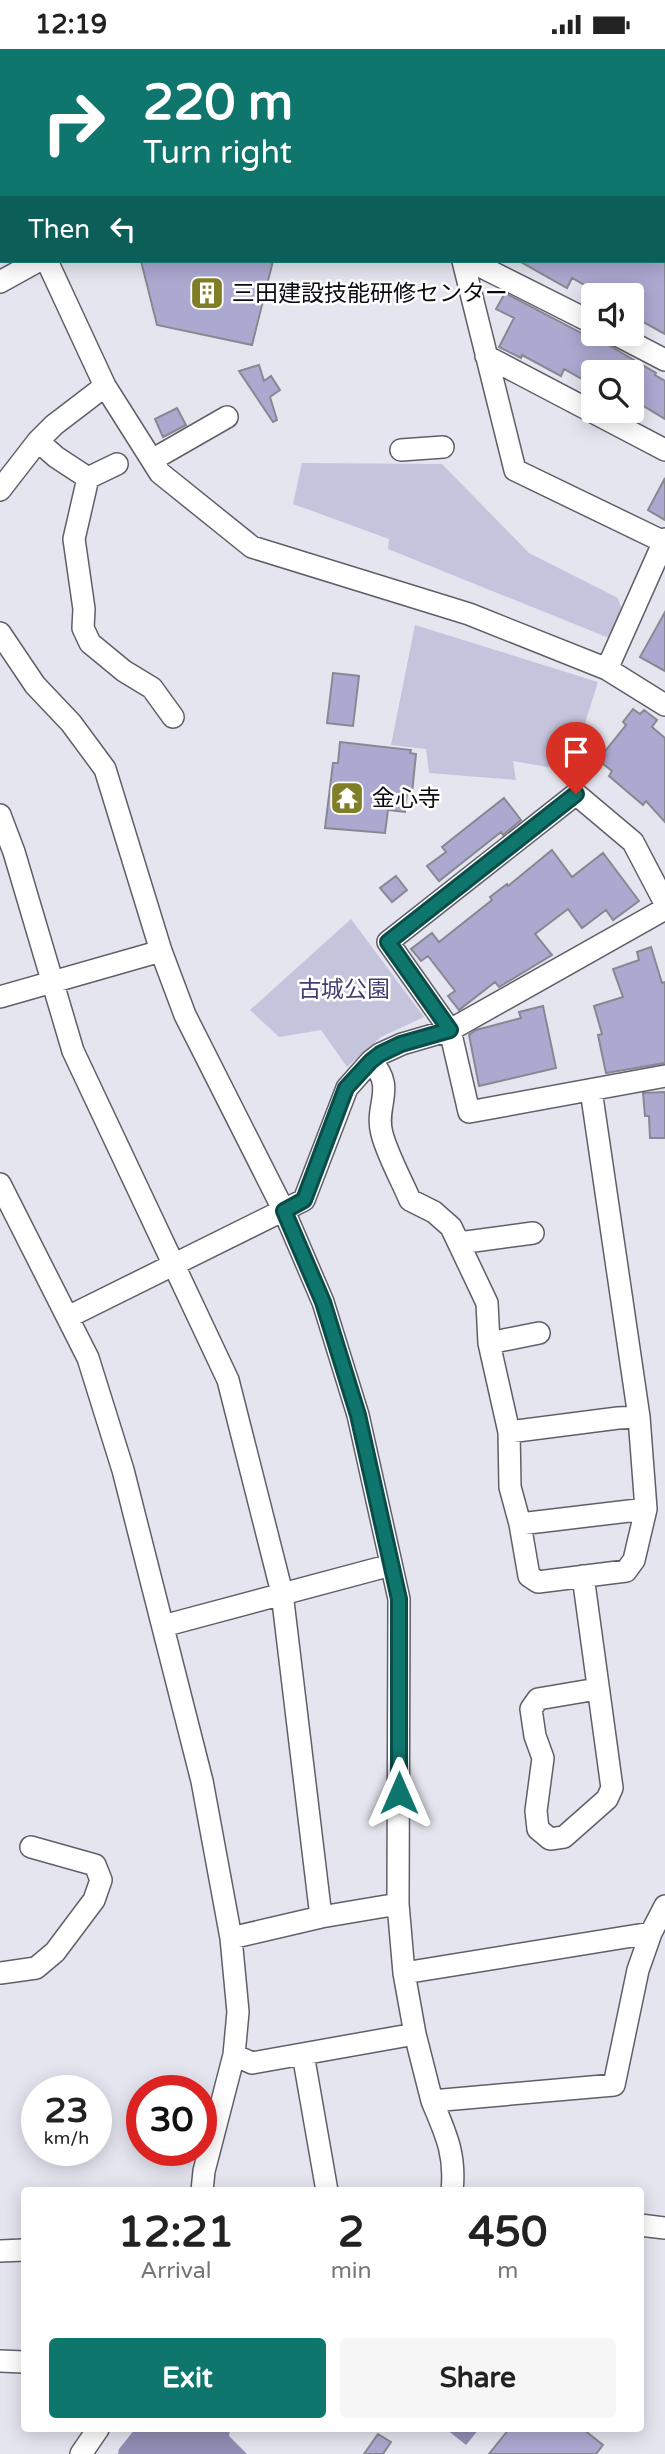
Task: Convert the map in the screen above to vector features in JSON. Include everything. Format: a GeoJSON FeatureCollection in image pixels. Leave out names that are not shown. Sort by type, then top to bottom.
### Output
{"type":"FeatureCollection","features":[{"type":"Feature","properties":{"kind":"street"},"geometry":{"type":"LineString","coordinates":[[0,282],[34,263]]}},
{"type":"Feature","properties":{"kind":"street"},"geometry":{"type":"LineString","coordinates":[[48,263],[105,386],[160,473],[252,547],[469,614],[607,669],[665,705]]}},
{"type":"Feature","properties":{"kind":"street"},"geometry":{"type":"LineString","coordinates":[[463,263],[515,470],[664,540],[607,669]]}},
{"type":"Feature","properties":{"kind":"street"},"geometry":{"type":"LineString","coordinates":[[474,263],[581,317]]}},
{"type":"Feature","properties":{"kind":"street"},"geometry":{"type":"LineString","coordinates":[[638,346],[665,360]]}},
{"type":"Feature","properties":{"kind":"street"},"geometry":{"type":"LineString","coordinates":[[486,356],[665,450]]}},
{"type":"Feature","properties":{"kind":"street"},"geometry":{"type":"LineString","coordinates":[[0,490],[38,440],[105,386]]}},
{"type":"Feature","properties":{"kind":"street"},"geometry":{"type":"LineString","coordinates":[[152,460],[227,418]]}},
{"type":"Feature","properties":{"kind":"street"},"geometry":{"type":"LineString","coordinates":[[38,440],[56,457],[88,478]]}},
{"type":"Feature","properties":{"kind":"street"},"geometry":{"type":"LineString","coordinates":[[401,450],[443,447]]}},
{"type":"Feature","properties":{"kind":"street"},"geometry":{"type":"LineString","coordinates":[[88,478],[117,464]]}},
{"type":"Feature","properties":{"kind":"street"},"geometry":{"type":"LineString","coordinates":[[88,478],[74,539],[84,609],[83,628],[90,642],[124,671],[152,688],[173,717]]}},
{"type":"Feature","properties":{"kind":"street"},"geometry":{"type":"LineString","coordinates":[[0,633],[35,685],[71,723],[105,769],[161,951],[185,1015],[284,1211],[323,1302],[358,1415],[399,1599],[398,1904],[404,1972],[415,2034],[432,2101],[450,2143],[454,2169],[452,2187]]}},
{"type":"Feature","properties":{"kind":"street"},"geometry":{"type":"LineString","coordinates":[[665,903],[633,842],[576,794],[388,942],[450,1030],[469,1112],[665,1076]]}},
{"type":"Feature","properties":{"kind":"street"},"geometry":{"type":"LineString","coordinates":[[0,814],[14,852],[73,1051],[228,1380],[282,1593],[321,1917]]}},
{"type":"Feature","properties":{"kind":"street"},"geometry":{"type":"LineString","coordinates":[[68,1317],[304,1200],[346,1088],[380,1054],[401,1044],[450,1030],[665,909]]}},
{"type":"Feature","properties":{"kind":"street"},"geometry":{"type":"LineString","coordinates":[[0,997],[161,951]]}},
{"type":"Feature","properties":{"kind":"street"},"geometry":{"type":"LineString","coordinates":[[371,1061],[382,1072],[384,1084],[381,1132],[410,1200],[434,1212],[451,1227],[487,1303],[489,1343],[509,1432],[510,1487],[520,1524],[528,1576],[538,1582],[626,1571],[634,1560],[646,1509],[639,1417],[591,1090]]}},
{"type":"Feature","properties":{"kind":"street"},"geometry":{"type":"LineString","coordinates":[[0,1184],[88,1358],[119,1458],[202,1781],[231,1938],[238,2012],[234,2055],[204,2171],[202,2187]]}},
{"type":"Feature","properties":{"kind":"street"},"geometry":{"type":"LineString","coordinates":[[459,1243],[533,1233]]}},
{"type":"Feature","properties":{"kind":"street"},"geometry":{"type":"LineString","coordinates":[[489,1343],[539,1333]]}},
{"type":"Feature","properties":{"kind":"street"},"geometry":{"type":"LineString","coordinates":[[509,1432],[618,1417],[639,1417]]}},
{"type":"Feature","properties":{"kind":"street"},"geometry":{"type":"LineString","coordinates":[[520,1524],[646,1509]]}},
{"type":"Feature","properties":{"kind":"street"},"geometry":{"type":"LineString","coordinates":[[163,1626],[391,1565]]}},
{"type":"Feature","properties":{"kind":"street"},"geometry":{"type":"LineString","coordinates":[[583,1576],[612,1788],[607,1799],[564,1837],[550,1839],[538,1829],[536,1811],[543,1758],[535,1737],[531,1709],[538,1699],[597,1689]]}},
{"type":"Feature","properties":{"kind":"street"},"geometry":{"type":"LineString","coordinates":[[0,1973],[36,1969],[55,1952],[94,1900],[101,1880],[95,1865],[31,1847]]}},
{"type":"Feature","properties":{"kind":"street"},"geometry":{"type":"LineString","coordinates":[[231,1938],[321,1917],[398,1904]]}},
{"type":"Feature","properties":{"kind":"street"},"geometry":{"type":"LineString","coordinates":[[432,2101],[614,2085],[638,1970],[651,1933],[665,1906]]}},
{"type":"Feature","properties":{"kind":"street"},"geometry":{"type":"LineString","coordinates":[[404,1972],[651,1933]]}},
{"type":"Feature","properties":{"kind":"street"},"geometry":{"type":"LineString","coordinates":[[234,2055],[252,2063],[415,2034]]}},
{"type":"Feature","properties":{"kind":"street"},"geometry":{"type":"LineString","coordinates":[[303,2054],[326,2187]]}},
{"type":"Feature","properties":{"kind":"street"},"geometry":{"type":"LineString","coordinates":[[644,2225],[665,2228]]}},
{"type":"Feature","properties":{"kind":"street"},"geometry":{"type":"LineString","coordinates":[[0,2251],[21,2250]]}},
{"type":"Feature","properties":{"kind":"street"},"geometry":{"type":"LineString","coordinates":[[0,2361],[21,2362]]}},
{"type":"Feature","properties":{"kind":"street"},"geometry":{"type":"LineString","coordinates":[[80,2454],[97,2432]]}},
{"type":"Feature","properties":{"kind":"green space"},"geometry":{"type":"Polygon","coordinates":[[[302,463],[442,464],[529,553],[618,598],[622,611],[609,638],[388,549],[389,539],[293,504],[302,463]]]}},
{"type":"Feature","properties":{"kind":"green space"},"geometry":{"type":"Polygon","coordinates":[[[415,625],[598,682],[570,771],[513,761],[516,780],[429,773],[426,749],[391,745],[415,625]]]}},
{"type":"Feature","properties":{"kind":"green space","name":"古城公園"},"geometry":{"type":"Polygon","coordinates":[[[351,919],[424,1017],[381,1037],[347,1067],[321,1030],[279,1037],[250,1010],[351,919]]]}},
{"type":"Feature","properties":{"kind":"shaded area"},"geometry":{"type":"Polygon","coordinates":[[[133,2432],[230,2432],[229,2436],[247,2454],[118,2454],[133,2432]]]}},
{"type":"Feature","properties":{"kind":"shaded area"},"geometry":{"type":"Polygon","coordinates":[[[450,2432],[477,2432],[466,2445],[450,2432]]]}},
{"type":"Feature","properties":{"kind":"building","name":"三田建設技能研修センター"},"geometry":{"type":"Polygon","coordinates":[[[142,263],[272,263],[252,345],[157,325],[142,263]]]}},
{"type":"Feature","properties":{"kind":"building"},"geometry":{"type":"Polygon","coordinates":[[[523,263],[665,263],[665,334],[644,323],[644,283],[581,283],[572,278],[567,288],[523,263]]]}},
{"type":"Feature","properties":{"kind":"building"},"geometry":{"type":"Polygon","coordinates":[[[505,293],[581,333],[581,346],[610,346],[634,360],[581,360],[581,379],[564,369],[561,376],[522,355],[521,358],[499,347],[514,318],[496,309],[505,293]]]}},
{"type":"Feature","properties":{"kind":"building"},"geometry":{"type":"Polygon","coordinates":[[[259,365],[264,381],[271,376],[280,390],[270,397],[277,420],[273,422],[239,371],[259,365]]]}},
{"type":"Feature","properties":{"kind":"building"},"geometry":{"type":"Polygon","coordinates":[[[644,366],[665,381],[665,419],[644,406],[644,366]]]}},
{"type":"Feature","properties":{"kind":"building"},"geometry":{"type":"Polygon","coordinates":[[[177,408],[186,425],[163,437],[155,419],[177,408]]]}},
{"type":"Feature","properties":{"kind":"building"},"geometry":{"type":"Polygon","coordinates":[[[665,478],[665,520],[648,510],[665,478]]]}},
{"type":"Feature","properties":{"kind":"building"},"geometry":{"type":"Polygon","coordinates":[[[665,612],[665,671],[640,657],[665,612]]]}},
{"type":"Feature","properties":{"kind":"building"},"geometry":{"type":"Polygon","coordinates":[[[333,673],[359,676],[353,726],[327,723],[333,673]]]}},
{"type":"Feature","properties":{"kind":"building"},"geometry":{"type":"Polygon","coordinates":[[[633,709],[640,714],[644,710],[657,720],[652,727],[665,738],[665,822],[646,801],[643,805],[609,776],[612,771],[598,760],[626,725],[623,722],[633,709]]]}},
{"type":"Feature","properties":{"kind":"building"},"geometry":{"type":"Polygon","coordinates":[[[340,742],[411,750],[410,753],[416,754],[412,793],[407,792],[405,812],[388,810],[385,833],[325,828],[333,763],[338,763],[340,742]]]}},
{"type":"Feature","properties":{"kind":"building"},"geometry":{"type":"Polygon","coordinates":[[[504,798],[521,820],[503,835],[501,832],[439,881],[427,866],[446,852],[442,847],[504,798]]]}},
{"type":"Feature","properties":{"kind":"building"},"geometry":{"type":"Polygon","coordinates":[[[552,850],[572,877],[603,853],[639,901],[613,920],[606,910],[582,928],[568,909],[535,934],[552,955],[499,987],[495,982],[459,1010],[448,996],[455,991],[428,956],[421,961],[411,949],[432,933],[439,942],[492,900],[490,897],[507,884],[508,886],[552,850]]]}},
{"type":"Feature","properties":{"kind":"building"},"geometry":{"type":"Polygon","coordinates":[[[396,876],[407,890],[392,902],[380,888],[396,876]]]}},
{"type":"Feature","properties":{"kind":"building"},"geometry":{"type":"Polygon","coordinates":[[[651,947],[662,983],[665,982],[665,1063],[606,1073],[598,1035],[602,1034],[594,1006],[623,997],[613,969],[639,960],[637,952],[651,947]]]}},
{"type":"Feature","properties":{"kind":"building"},"geometry":{"type":"Polygon","coordinates":[[[543,1006],[556,1068],[479,1086],[469,1035],[476,1030],[521,1018],[519,1012],[543,1006]]]}},
{"type":"Feature","properties":{"kind":"building"},"geometry":{"type":"Polygon","coordinates":[[[665,1092],[665,1138],[650,1138],[649,1116],[645,1116],[643,1093],[665,1092]]]}},
{"type":"Feature","properties":{"kind":"building"},"geometry":{"type":"Polygon","coordinates":[[[507,2432],[587,2432],[603,2445],[596,2454],[489,2454],[507,2432]]]}},
{"type":"Feature","properties":{"kind":"building"},"geometry":{"type":"Polygon","coordinates":[[[378,2434],[391,2442],[383,2454],[364,2454],[378,2434]]]}},
{"type":"Feature","properties":{"kind":"place","name":"三田建設技能研修センター"},"geometry":{"type":"Point","coordinates":[207,293]}},
{"type":"Feature","properties":{"kind":"place","name":"金心寺"},"geometry":{"type":"Point","coordinates":[347,798]}},
{"type":"Feature","properties":{"kind":"route"},"geometry":{"type":"LineString","coordinates":[[399,1793],[399,1599],[358,1415],[323,1302],[284,1211],[304,1200],[346,1088],[380,1054],[401,1044],[450,1030],[388,942],[576,794]]}}]}
